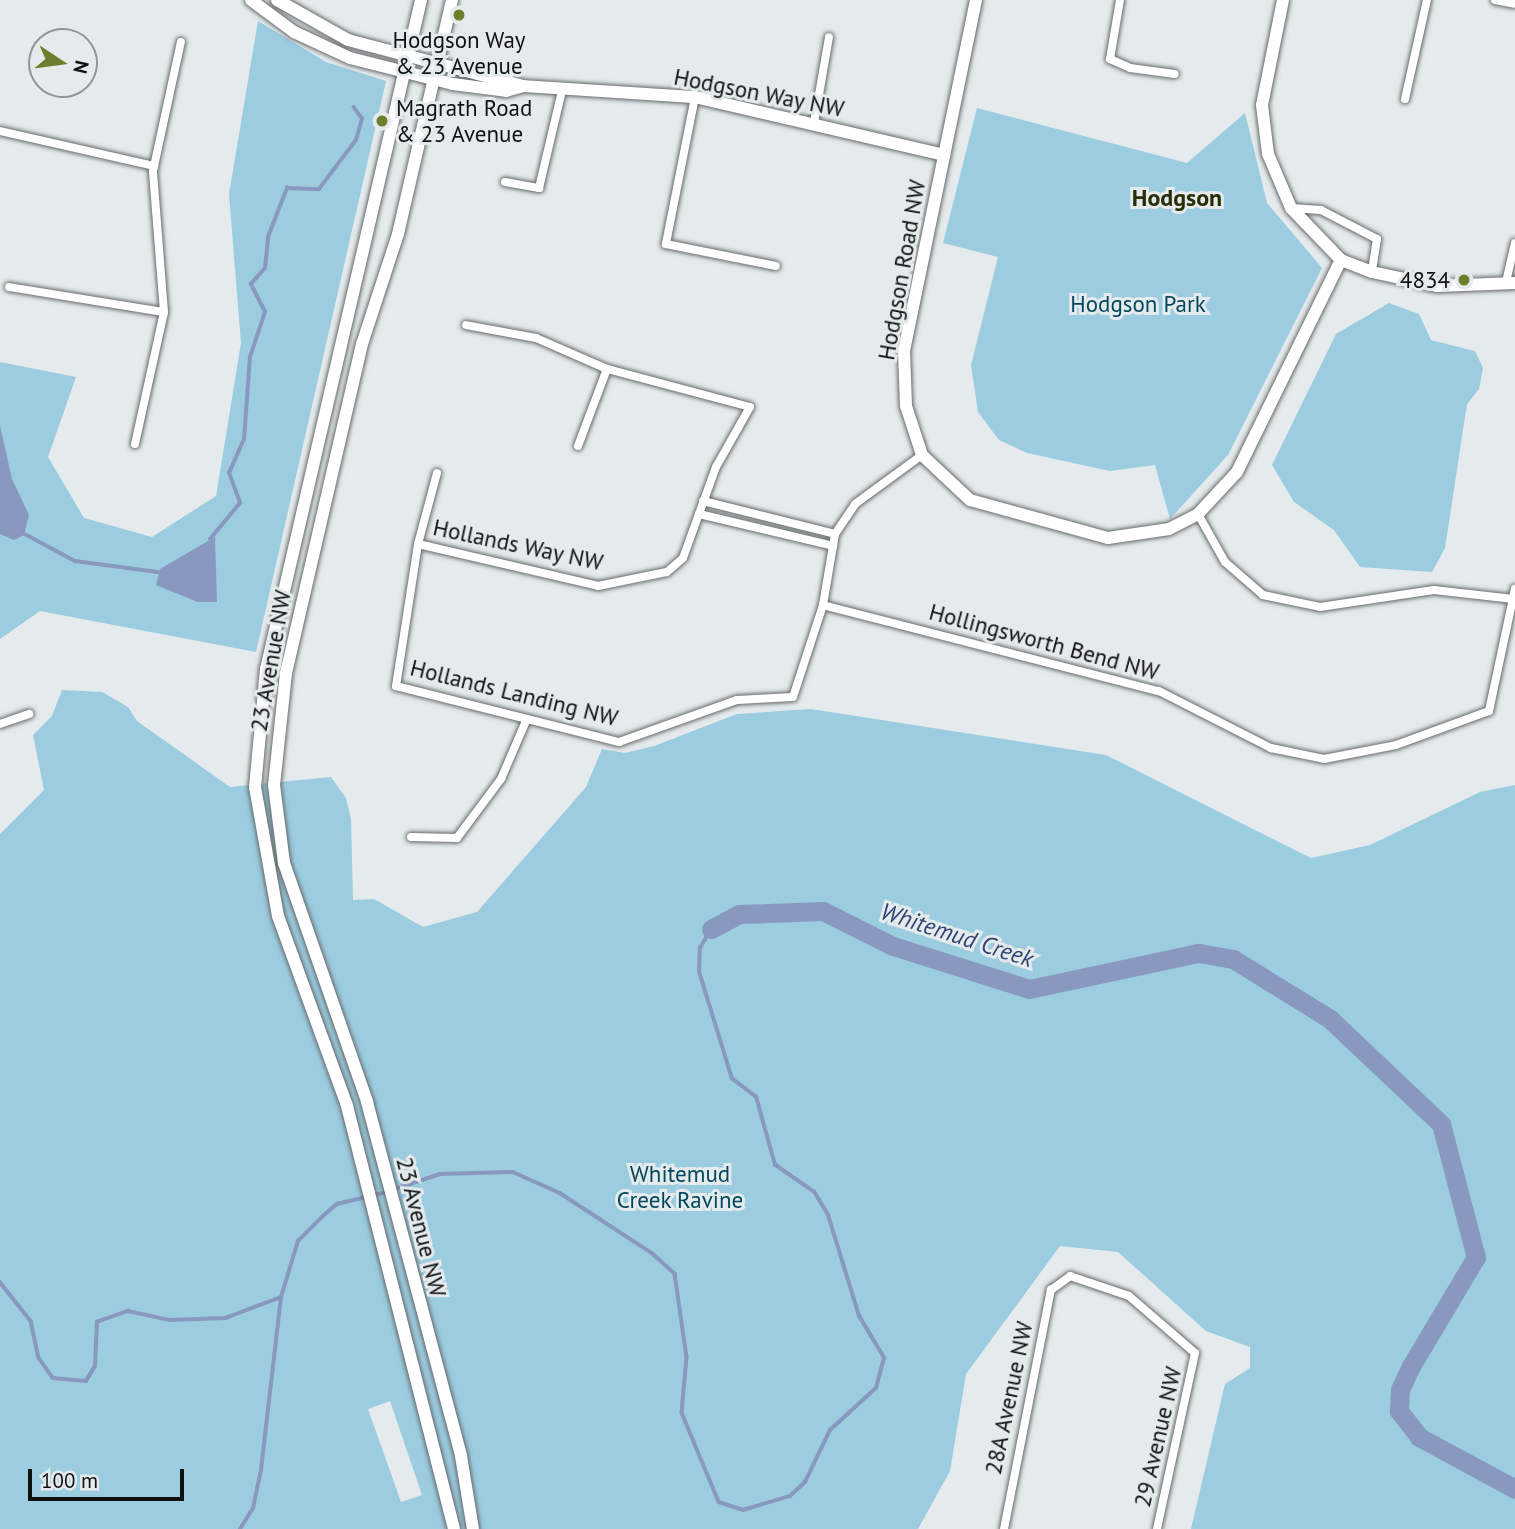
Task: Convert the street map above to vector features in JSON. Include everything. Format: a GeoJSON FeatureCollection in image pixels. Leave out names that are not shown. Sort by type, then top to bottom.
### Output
{"type":"FeatureCollection","features":[{"type":"Feature","properties":{"kind":"main road","name":"Hodgson Way NW"},"geometry":{"type":"LineString","coordinates":[[251,0],[322,47],[434,79],[506,91],[523,86]]}},
{"type":"Feature","properties":{"kind":"main road","name":"Hodgson Way NW"},"geometry":{"type":"LineString","coordinates":[[277,0],[331,33],[523,86],[562,91],[695,97],[944,155]]}},
{"type":"Feature","properties":{"kind":"main road","name":"23 Avenue NW"},"geometry":{"type":"LineString","coordinates":[[421,0],[257,728],[255,787],[266,869],[360,1153],[388,1256],[454,1529]]}},
{"type":"Feature","properties":{"kind":"main road","name":"23 Avenue NW"},"geometry":{"type":"LineString","coordinates":[[452,0],[313,555],[280,704],[275,774],[284,863],[380,1150],[404,1251],[461,1456],[473,1529]]}},
{"type":"Feature","properties":{"kind":"main road","name":"Hodgson Road NW"},"geometry":{"type":"LineString","coordinates":[[976,0],[904,351],[906,406],[922,455],[970,500],[1078,533],[1142,536],[1198,514],[1237,472],[1340,260]]}},
{"type":"Feature","properties":{"kind":"main road"},"geometry":{"type":"LineString","coordinates":[[1283,0],[1262,104],[1268,154],[1291,208],[1340,260],[1372,272],[1437,286],[1510,283]]}},
{"type":"Feature","properties":{"kind":"street"},"geometry":{"type":"LineString","coordinates":[[1119,0],[1110,59],[1130,68],[1175,74]]}},
{"type":"Feature","properties":{"kind":"street"},"geometry":{"type":"LineString","coordinates":[[1405,99],[1427,0]]}},
{"type":"Feature","properties":{"kind":"street"},"geometry":{"type":"LineString","coordinates":[[1495,0],[1515,5]]}},
{"type":"Feature","properties":{"kind":"street"},"geometry":{"type":"LineString","coordinates":[[814,123],[829,37]]}},
{"type":"Feature","properties":{"kind":"street"},"geometry":{"type":"LineString","coordinates":[[135,444],[163,312],[152,208],[154,166],[181,42]]}},
{"type":"Feature","properties":{"kind":"street"},"geometry":{"type":"LineString","coordinates":[[505,182],[539,188],[562,91]]}},
{"type":"Feature","properties":{"kind":"street"},"geometry":{"type":"LineString","coordinates":[[695,97],[666,244],[776,266]]}},
{"type":"Feature","properties":{"kind":"street"},"geometry":{"type":"LineString","coordinates":[[0,131],[154,166]]}},
{"type":"Feature","properties":{"kind":"street"},"geometry":{"type":"LineString","coordinates":[[1291,208],[1321,210],[1377,239],[1372,272]]}},
{"type":"Feature","properties":{"kind":"street"},"geometry":{"type":"LineString","coordinates":[[1510,283],[1515,243]]}},
{"type":"Feature","properties":{"kind":"street"},"geometry":{"type":"LineString","coordinates":[[9,287],[163,312]]}},
{"type":"Feature","properties":{"kind":"street"},"geometry":{"type":"LineString","coordinates":[[466,325],[536,338],[607,369],[578,446]]}},
{"type":"Feature","properties":{"kind":"street","name":"Hollands Way NW"},"geometry":{"type":"LineString","coordinates":[[418,544],[598,586],[667,572],[683,558],[703,501],[750,407],[607,369]]}},
{"type":"Feature","properties":{"kind":"street","name":"Hollands Landing NW"},"geometry":{"type":"LineString","coordinates":[[438,473],[418,544],[396,686],[526,721],[619,742],[737,700],[793,697],[823,605],[835,534],[855,504],[922,455]]}},
{"type":"Feature","properties":{"kind":"street"},"geometry":{"type":"LineString","coordinates":[[703,501],[835,534]]}},
{"type":"Feature","properties":{"kind":"street"},"geometry":{"type":"LineString","coordinates":[[699,514],[833,546]]}},
{"type":"Feature","properties":{"kind":"street"},"geometry":{"type":"LineString","coordinates":[[1198,514],[1225,562],[1263,595],[1320,607],[1434,590],[1513,599]]}},
{"type":"Feature","properties":{"kind":"street","name":"Hollingsworth Bend NW"},"geometry":{"type":"LineString","coordinates":[[823,605],[1159,691],[1271,748],[1324,759],[1396,745],[1489,711],[1515,589]]}},
{"type":"Feature","properties":{"kind":"street"},"geometry":{"type":"LineString","coordinates":[[0,724],[29,714]]}},
{"type":"Feature","properties":{"kind":"street"},"geometry":{"type":"LineString","coordinates":[[411,837],[457,838],[501,779],[526,721]]}},
{"type":"Feature","properties":{"kind":"street","name":"28A Avenue NW"},"geometry":{"type":"LineString","coordinates":[[1004,1529],[1017,1437],[1051,1290],[1060,1278],[1120,1291],[1195,1353]]}},
{"type":"Feature","properties":{"kind":"street","name":"29 Avenue NW"},"geometry":{"type":"LineString","coordinates":[[1157,1529],[1195,1353]]}},
{"type":"Feature","properties":{"kind":"green space"},"geometry":{"type":"Polygon","coordinates":[[[258,21],[326,62],[386,81],[256,652],[40,611],[0,639],[0,362],[76,377],[48,457],[84,518],[152,537],[216,496],[241,343],[229,194],[258,21]]]}},
{"type":"Feature","properties":{"kind":"green space","name":"Hodgson Park"},"geometry":{"type":"Polygon","coordinates":[[[977,108],[1187,163],[1245,113],[1267,203],[1322,268],[1228,455],[1170,519],[1155,465],[1110,471],[1027,453],[999,440],[978,412],[971,365],[998,257],[943,243],[977,108]]]}},
{"type":"Feature","properties":{"kind":"green space"},"geometry":{"type":"Polygon","coordinates":[[[1389,303],[1419,314],[1431,340],[1475,351],[1483,368],[1479,389],[1467,404],[1445,548],[1432,572],[1360,567],[1334,530],[1294,502],[1272,465],[1336,334],[1389,303]]]}},
{"type":"Feature","properties":{"kind":"green space","name":"Whitemud Creek Ravine"},"geometry":{"type":"Polygon","coordinates":[[[62,690],[102,692],[128,707],[137,721],[230,787],[331,777],[346,798],[351,819],[353,900],[374,899],[423,927],[477,912],[586,787],[602,749],[625,753],[654,746],[737,714],[811,709],[1106,755],[1311,858],[1370,845],[1480,792],[1515,785],[1515,1529],[1191,1529],[1225,1384],[1250,1368],[1250,1347],[1206,1331],[1118,1252],[1060,1246],[966,1374],[950,1471],[918,1529],[0,1529],[0,834],[44,790],[33,735],[52,716],[62,690]],[[390,1401],[368,1409],[401,1502],[422,1495],[390,1401]]]}},
{"type":"Feature","properties":{"kind":"shaded area"},"geometry":{"type":"Polygon","coordinates":[[[0,426],[12,479],[29,515],[24,535],[14,540],[0,534],[0,426]]]}},
{"type":"Feature","properties":{"kind":"shaded area"},"geometry":{"type":"Polygon","coordinates":[[[215,537],[217,602],[198,602],[156,585],[160,569],[215,537]]]}},
{"type":"Feature","properties":{"kind":"waterway"},"geometry":{"type":"LineString","coordinates":[[210,539],[240,503],[229,473],[244,440],[250,357],[265,312],[251,284],[265,268],[268,237],[287,188],[319,189],[356,140],[362,119],[354,108]]}},
{"type":"Feature","properties":{"kind":"waterway"},"geometry":{"type":"LineString","coordinates":[[25,534],[75,561],[159,572]]}},
{"type":"Feature","properties":{"kind":"waterway","name":"Whitemud Creek"},"geometry":{"type":"LineString","coordinates":[[711,929],[739,914],[823,911],[893,946],[1029,989],[1199,953],[1233,959],[1330,1019],[1441,1124],[1476,1257],[1411,1366],[1400,1390],[1399,1411],[1419,1437],[1515,1489]]}},
{"type":"Feature","properties":{"kind":"waterway","name":"Whitemud Creek"},"geometry":{"type":"LineString","coordinates":[[395,1189],[440,1174],[513,1172],[560,1193],[652,1253],[675,1274],[687,1357],[682,1413],[719,1502],[743,1510],[790,1496],[805,1482],[830,1430],[876,1388],[884,1358],[859,1316],[828,1215],[814,1192],[775,1165],[756,1097],[732,1079],[699,972],[700,948],[711,929]]}},
{"type":"Feature","properties":{"kind":"waterway","name":"Whitemud Creek"},"geometry":{"type":"LineString","coordinates":[[0,1282],[31,1321],[39,1358],[53,1378],[86,1381],[95,1366],[97,1322],[128,1311],[170,1320],[226,1318],[281,1297],[298,1241],[323,1216],[337,1204],[387,1192]]}},
{"type":"Feature","properties":{"kind":"waterway"},"geometry":{"type":"LineString","coordinates":[[240,1529],[253,1508],[261,1470],[281,1297]]}},
{"type":"Feature","properties":{"kind":"place","name":"Hodgson Way & 23 Avenue"},"geometry":{"type":"Point","coordinates":[459,15]}},
{"type":"Feature","properties":{"kind":"place","name":"Magrath Road & 23 Avenue"},"geometry":{"type":"Point","coordinates":[382,121]}},
{"type":"Feature","properties":{"kind":"place","name":"4834"},"geometry":{"type":"Point","coordinates":[1464,280]}},
{"type":"Feature","properties":{"kind":"district","name":"Hodgson"},"geometry":{"type":"Point","coordinates":[1177,198]}}]}
